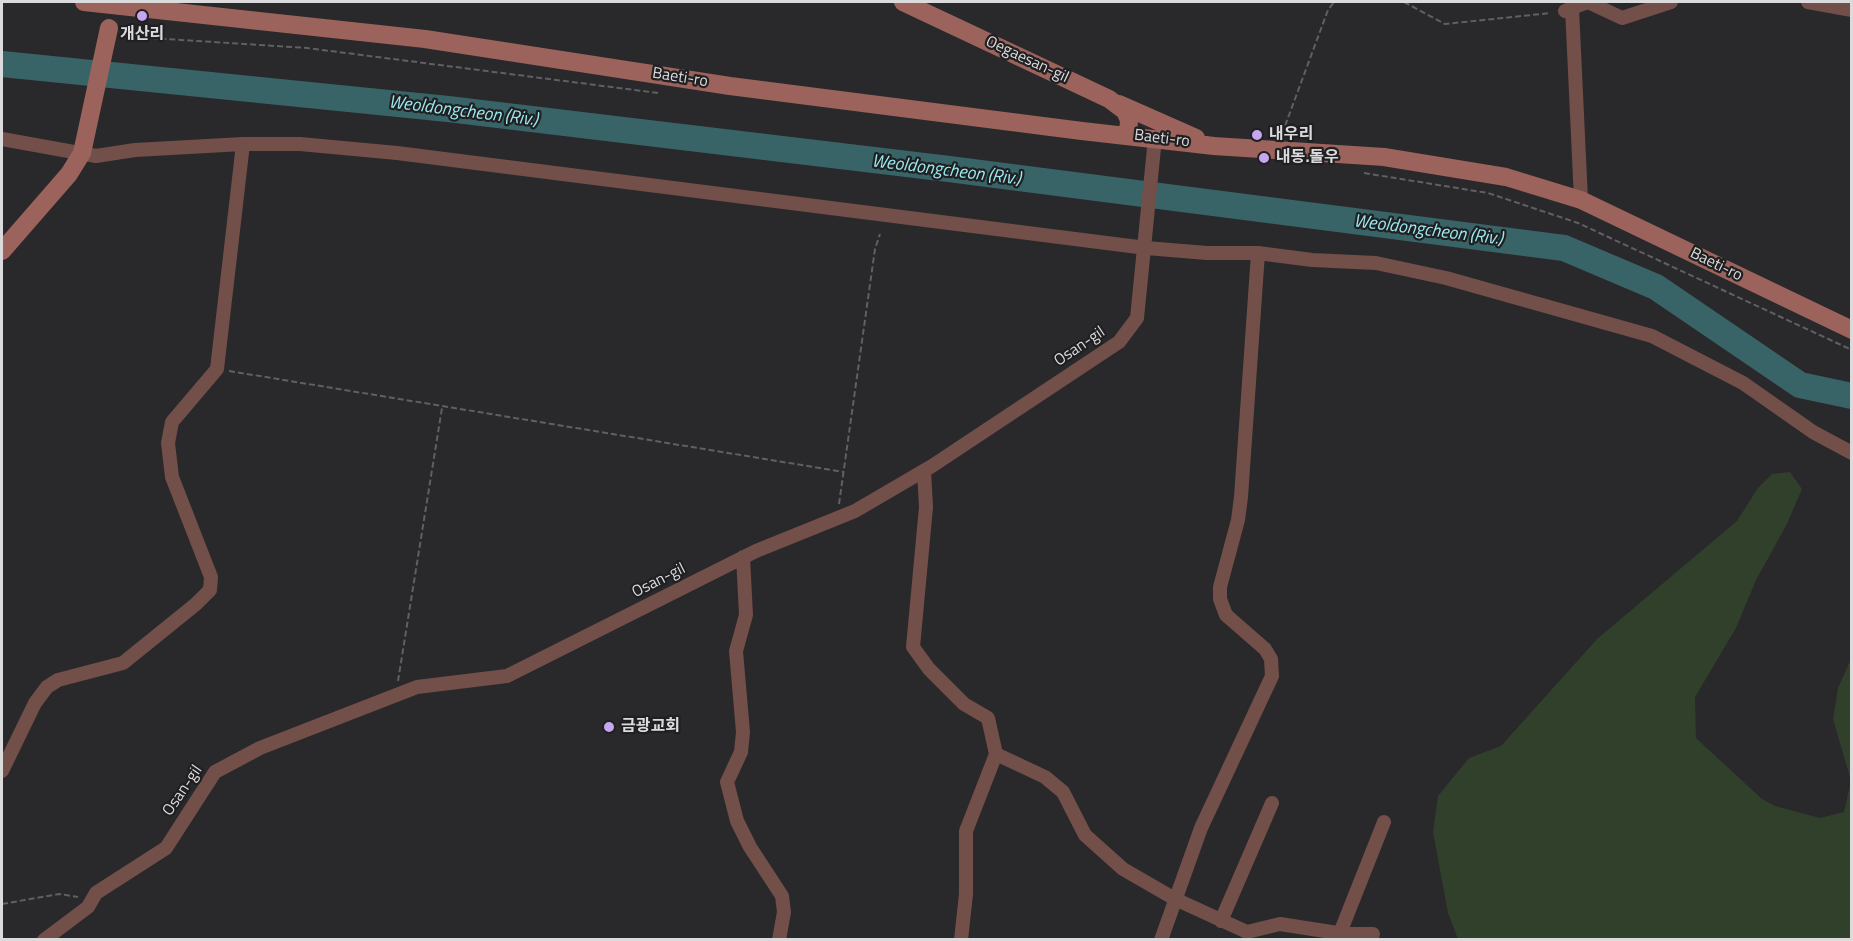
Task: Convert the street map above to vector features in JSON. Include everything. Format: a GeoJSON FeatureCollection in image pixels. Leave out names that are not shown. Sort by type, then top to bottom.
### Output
{"type":"FeatureCollection","features":[{"type":"Feature","properties":{"kind":"main road","name":"Baeti-ro"},"geometry":{"type":"LineString","coordinates":[[84,2],[114,3],[425,39],[730,86],[1082,131],[1214,146],[1277,148],[1384,157],[1506,177],[1581,200],[1851,330]]}},
{"type":"Feature","properties":{"kind":"main road","name":"Oegaesan-gil"},"geometry":{"type":"LineString","coordinates":[[903,2],[1109,99],[1125,111],[1129,120],[1128,135]]}},
{"type":"Feature","properties":{"kind":"main road"},"geometry":{"type":"LineString","coordinates":[[2,251],[69,174],[83,151],[109,28]]}},
{"type":"Feature","properties":{"kind":"main road"},"geometry":{"type":"LineString","coordinates":[[1082,131],[1106,120],[1111,111],[1109,99]]}},
{"type":"Feature","properties":{"kind":"main road"},"geometry":{"type":"LineString","coordinates":[[1109,99],[1214,146]]}},
{"type":"Feature","properties":{"kind":"street"},"geometry":{"type":"LineString","coordinates":[[1581,200],[1569,9],[1588,2],[1622,18],[1671,2]]}},
{"type":"Feature","properties":{"kind":"street"},"geometry":{"type":"LineString","coordinates":[[1808,2],[1851,10]]}},
{"type":"Feature","properties":{"kind":"street"},"geometry":{"type":"LineString","coordinates":[[109,28],[114,3]]}},
{"type":"Feature","properties":{"kind":"street","name":"Osan-gil"},"geometry":{"type":"LineString","coordinates":[[44,939],[88,907],[96,893],[166,848],[214,772],[260,748],[417,687],[507,676],[743,557],[855,511],[924,471],[1119,342],[1137,318],[1155,138]]}},
{"type":"Feature","properties":{"kind":"street"},"geometry":{"type":"LineString","coordinates":[[2,139],[83,151],[96,156],[135,150],[243,144],[300,144],[397,153],[1208,253],[1258,253],[1312,260],[1376,263],[1446,278],[1652,336],[1743,383],[1813,432],[1851,453]]}},
{"type":"Feature","properties":{"kind":"street"},"geometry":{"type":"LineString","coordinates":[[2,771],[35,703],[47,687],[58,680],[123,663],[210,590],[211,577],[172,477],[168,443],[172,422],[218,369],[243,144]]}},
{"type":"Feature","properties":{"kind":"street"},"geometry":{"type":"LineString","coordinates":[[1161,939],[1202,828],[1272,676],[1271,659],[1265,649],[1226,615],[1220,599],[1220,587],[1238,520],[1241,497],[1258,253]]}},
{"type":"Feature","properties":{"kind":"street"},"geometry":{"type":"LineString","coordinates":[[924,471],[926,507],[913,646],[929,669],[964,704],[988,718],[996,754],[966,831],[966,894],[961,939]]}},
{"type":"Feature","properties":{"kind":"street"},"geometry":{"type":"LineString","coordinates":[[743,557],[746,615],[736,651],[743,732],[741,752],[728,782],[737,821],[750,847],[782,896],[784,912],[779,939]]}},
{"type":"Feature","properties":{"kind":"street"},"geometry":{"type":"LineString","coordinates":[[996,754],[1045,777],[1063,792],[1085,835],[1123,869],[1175,899],[1221,921],[1247,932],[1280,924],[1340,933],[1373,934]]}},
{"type":"Feature","properties":{"kind":"street"},"geometry":{"type":"LineString","coordinates":[[1221,921],[1272,803]]}},
{"type":"Feature","properties":{"kind":"street"},"geometry":{"type":"LineString","coordinates":[[1340,933],[1384,822]]}},
{"type":"Feature","properties":{"kind":"path"},"geometry":{"type":"LineString","coordinates":[[1277,148],[1328,10],[1334,2]]}},
{"type":"Feature","properties":{"kind":"path"},"geometry":{"type":"LineString","coordinates":[[1404,2],[1445,24],[1569,9]]}},
{"type":"Feature","properties":{"kind":"path"},"geometry":{"type":"LineString","coordinates":[[109,28],[151,38],[307,48],[663,93]]}},
{"type":"Feature","properties":{"kind":"path"},"geometry":{"type":"LineString","coordinates":[[1364,173],[1488,193],[1578,223],[1851,350]]}},
{"type":"Feature","properties":{"kind":"path"},"geometry":{"type":"LineString","coordinates":[[844,514],[838,502],[875,249],[880,234]]}},
{"type":"Feature","properties":{"kind":"path"},"geometry":{"type":"LineString","coordinates":[[218,369],[442,408],[844,472]]}},
{"type":"Feature","properties":{"kind":"path"},"geometry":{"type":"LineString","coordinates":[[399,694],[398,677],[442,408]]}},
{"type":"Feature","properties":{"kind":"path"},"geometry":{"type":"LineString","coordinates":[[2,904],[58,894],[92,900]]}},
{"type":"Feature","properties":{"kind":"green space"},"geometry":{"type":"Polygon","coordinates":[[[1790,472],[1802,489],[1786,526],[1756,580],[1736,628],[1695,697],[1696,738],[1762,799],[1775,806],[1820,818],[1844,812],[1851,781],[1851,939],[1458,939],[1448,913],[1433,832],[1438,796],[1469,758],[1501,746],[1597,639],[1737,521],[1758,488],[1772,474],[1790,472]]]}},
{"type":"Feature","properties":{"kind":"green space"},"geometry":{"type":"Polygon","coordinates":[[[1851,659],[1851,781],[1833,719],[1838,688],[1851,659]]]}},
{"type":"Feature","properties":{"kind":"waterway","name":"Weoldongcheon (Riv.)"},"geometry":{"type":"LineString","coordinates":[[2,64],[448,109],[949,169],[1564,248],[1656,287],[1800,385],[1852,396]]}},
{"type":"Feature","properties":{"kind":"place","name":"개산리"},"geometry":{"type":"Point","coordinates":[142,16]}},
{"type":"Feature","properties":{"kind":"place","name":"내우리"},"geometry":{"type":"Point","coordinates":[1257,135]}},
{"type":"Feature","properties":{"kind":"place","name":"내동.돌우"},"geometry":{"type":"Point","coordinates":[1264,158]}},
{"type":"Feature","properties":{"kind":"place","name":"금광교회"},"geometry":{"type":"Point","coordinates":[609,727]}}]}
